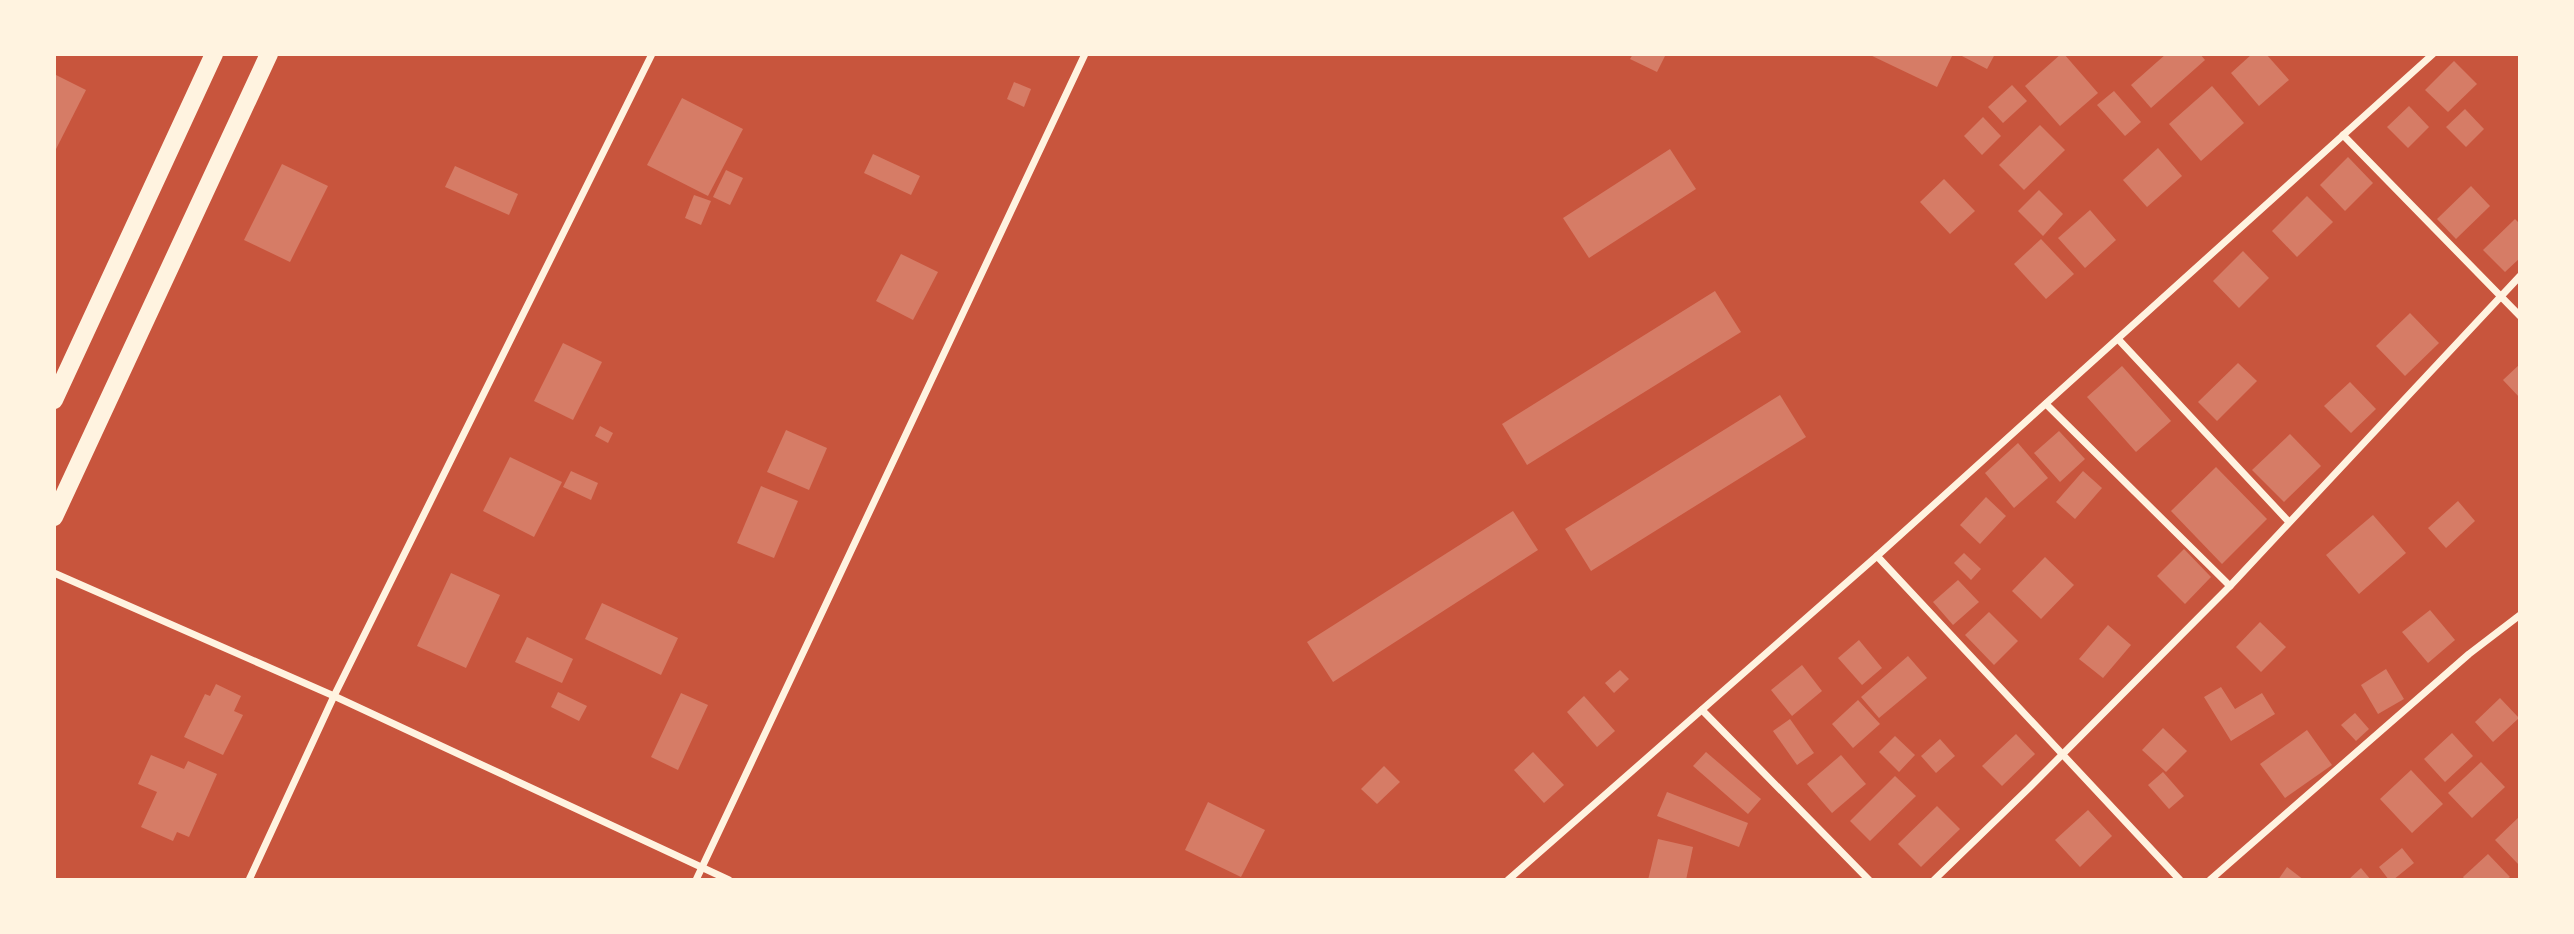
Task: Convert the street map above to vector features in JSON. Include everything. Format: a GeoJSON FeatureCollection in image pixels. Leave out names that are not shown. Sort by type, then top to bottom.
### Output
{"type":"FeatureCollection","features":[{"type":"Feature","properties":{"kind":"main road"},"geometry":{"type":"LineString","coordinates":[[54,400],[214,54]]}},
{"type":"Feature","properties":{"kind":"main road"},"geometry":{"type":"LineString","coordinates":[[54,517],[264,56]]}},
{"type":"Feature","properties":{"kind":"street"},"geometry":{"type":"LineString","coordinates":[[249,880],[334,696],[652,54]]}},
{"type":"Feature","properties":{"kind":"street"},"geometry":{"type":"LineString","coordinates":[[696,880],[1084,54]]}},
{"type":"Feature","properties":{"kind":"street"},"geometry":{"type":"LineString","coordinates":[[1508,880],[1877,556],[2432,54]]}},
{"type":"Feature","properties":{"kind":"street"},"geometry":{"type":"LineString","coordinates":[[2343,135],[2520,316]]}},
{"type":"Feature","properties":{"kind":"street"},"geometry":{"type":"LineString","coordinates":[[1934,880],[2230,586],[2520,276]]}},
{"type":"Feature","properties":{"kind":"street"},"geometry":{"type":"LineString","coordinates":[[2118,340],[2289,522]]}},
{"type":"Feature","properties":{"kind":"street"},"geometry":{"type":"LineString","coordinates":[[2046,404],[2230,586]]}},
{"type":"Feature","properties":{"kind":"street"},"geometry":{"type":"LineString","coordinates":[[1877,556],[2180,880]]}},
{"type":"Feature","properties":{"kind":"street"},"geometry":{"type":"LineString","coordinates":[[54,573],[334,696],[729,880]]}},
{"type":"Feature","properties":{"kind":"street"},"geometry":{"type":"LineString","coordinates":[[2210,880],[2469,654],[2520,615]]}},
{"type":"Feature","properties":{"kind":"street"},"geometry":{"type":"LineString","coordinates":[[1702,710],[1869,880]]}},
{"type":"Feature","properties":{"kind":"building"},"geometry":{"type":"Polygon","coordinates":[[[1633,54],[1666,54],[1657,72],[1630,59],[1633,54]]]}},
{"type":"Feature","properties":{"kind":"building"},"geometry":{"type":"Polygon","coordinates":[[[1868,54],[1953,54],[1937,87],[1868,54]]]}},
{"type":"Feature","properties":{"kind":"building"},"geometry":{"type":"Polygon","coordinates":[[[1958,54],[1995,54],[1987,69],[1958,54]]]}},
{"type":"Feature","properties":{"kind":"building"},"geometry":{"type":"Polygon","coordinates":[[[2064,54],[2098,93],[2060,126],[2025,86],[2064,54]]]}},
{"type":"Feature","properties":{"kind":"building"},"geometry":{"type":"Polygon","coordinates":[[[2166,54],[2200,54],[2205,60],[2151,108],[2131,85],[2166,54]]]}},
{"type":"Feature","properties":{"kind":"building"},"geometry":{"type":"Polygon","coordinates":[[[2252,54],[2266,54],[2289,80],[2259,106],[2231,73],[2252,54]]]}},
{"type":"Feature","properties":{"kind":"building"},"geometry":{"type":"Polygon","coordinates":[[[2454,61],[2477,84],[2448,112],[2425,90],[2454,61]]]}},
{"type":"Feature","properties":{"kind":"building"},"geometry":{"type":"Polygon","coordinates":[[[54,74],[86,90],[54,153],[54,74]]]}},
{"type":"Feature","properties":{"kind":"building"},"geometry":{"type":"Polygon","coordinates":[[[1014,82],[1031,89],[1024,107],[1007,99],[1014,82]]]}},
{"type":"Feature","properties":{"kind":"building"},"geometry":{"type":"Polygon","coordinates":[[[2012,85],[2027,101],[2003,123],[1988,107],[2012,85]]]}},
{"type":"Feature","properties":{"kind":"building"},"geometry":{"type":"Polygon","coordinates":[[[2212,86],[2244,123],[2201,161],[2169,124],[2212,86]]]}},
{"type":"Feature","properties":{"kind":"building"},"geometry":{"type":"Polygon","coordinates":[[[2114,91],[2141,122],[2125,136],[2097,105],[2114,91]]]}},
{"type":"Feature","properties":{"kind":"building"},"geometry":{"type":"Polygon","coordinates":[[[682,98],[743,129],[708,196],[647,165],[682,98]]]}},
{"type":"Feature","properties":{"kind":"building"},"geometry":{"type":"Polygon","coordinates":[[[2409,106],[2429,127],[2408,148],[2387,127],[2409,106]]]}},
{"type":"Feature","properties":{"kind":"building"},"geometry":{"type":"Polygon","coordinates":[[[2465,109],[2484,129],[2466,147],[2446,127],[2465,109]]]}},
{"type":"Feature","properties":{"kind":"building"},"geometry":{"type":"Polygon","coordinates":[[[1983,117],[2001,136],[1982,155],[1964,136],[1983,117]]]}},
{"type":"Feature","properties":{"kind":"building"},"geometry":{"type":"Polygon","coordinates":[[[2040,125],[2065,150],[2024,190],[1999,165],[2040,125]]]}},
{"type":"Feature","properties":{"kind":"building"},"geometry":{"type":"Polygon","coordinates":[[[2158,148],[2182,176],[2147,207],[2123,180],[2158,148]]]}},
{"type":"Feature","properties":{"kind":"building"},"geometry":{"type":"Polygon","coordinates":[[[1670,149],[1696,189],[1589,258],[1563,218],[1670,149]]]}},
{"type":"Feature","properties":{"kind":"building"},"geometry":{"type":"Polygon","coordinates":[[[873,154],[920,176],[911,195],[864,173],[873,154]]]}},
{"type":"Feature","properties":{"kind":"building"},"geometry":{"type":"Polygon","coordinates":[[[2348,157],[2373,183],[2345,211],[2320,185],[2348,157]]]}},
{"type":"Feature","properties":{"kind":"building"},"geometry":{"type":"Polygon","coordinates":[[[282,164],[328,186],[290,262],[244,240],[282,164]]]}},
{"type":"Feature","properties":{"kind":"building"},"geometry":{"type":"Polygon","coordinates":[[[455,166],[518,194],[509,215],[445,187],[455,166]]]}},
{"type":"Feature","properties":{"kind":"building"},"geometry":{"type":"Polygon","coordinates":[[[726,170],[743,178],[730,205],[713,197],[726,170]]]}},
{"type":"Feature","properties":{"kind":"building"},"geometry":{"type":"Polygon","coordinates":[[[1944,179],[1975,211],[1950,234],[1920,202],[1944,179]]]}},
{"type":"Feature","properties":{"kind":"building"},"geometry":{"type":"Polygon","coordinates":[[[2471,186],[2490,206],[2456,239],[2437,219],[2471,186]]]}},
{"type":"Feature","properties":{"kind":"building"},"geometry":{"type":"Polygon","coordinates":[[[2039,190],[2063,214],[2043,236],[2018,211],[2039,190]]]}},
{"type":"Feature","properties":{"kind":"building"},"geometry":{"type":"Polygon","coordinates":[[[694,195],[711,201],[701,225],[685,218],[694,195]]]}},
{"type":"Feature","properties":{"kind":"building"},"geometry":{"type":"Polygon","coordinates":[[[2307,196],[2333,222],[2297,257],[2272,231],[2307,196]]]}},
{"type":"Feature","properties":{"kind":"building"},"geometry":{"type":"Polygon","coordinates":[[[2090,210],[2116,240],[2085,268],[2058,238],[2090,210]]]}},
{"type":"Feature","properties":{"kind":"building"},"geometry":{"type":"Polygon","coordinates":[[[2515,219],[2520,224],[2520,258],[2505,272],[2483,250],[2515,219]]]}},
{"type":"Feature","properties":{"kind":"building"},"geometry":{"type":"Polygon","coordinates":[[[2041,239],[2074,274],[2046,299],[2014,264],[2041,239]]]}},
{"type":"Feature","properties":{"kind":"building"},"geometry":{"type":"Polygon","coordinates":[[[2243,251],[2269,278],[2239,308],[2213,281],[2243,251]]]}},
{"type":"Feature","properties":{"kind":"building"},"geometry":{"type":"Polygon","coordinates":[[[901,254],[938,272],[913,320],[876,301],[901,254]]]}},
{"type":"Feature","properties":{"kind":"building"},"geometry":{"type":"Polygon","coordinates":[[[1715,291],[1741,332],[1527,465],[1502,424],[1715,291]]]}},
{"type":"Feature","properties":{"kind":"building"},"geometry":{"type":"Polygon","coordinates":[[[2410,313],[2439,343],[2405,376],[2376,346],[2410,313]]]}},
{"type":"Feature","properties":{"kind":"building"},"geometry":{"type":"Polygon","coordinates":[[[563,343],[602,362],[573,420],[534,401],[563,343]]]}},
{"type":"Feature","properties":{"kind":"building"},"geometry":{"type":"Polygon","coordinates":[[[2238,363],[2257,381],[2217,421],[2198,402],[2238,363]]]}},
{"type":"Feature","properties":{"kind":"building"},"geometry":{"type":"Polygon","coordinates":[[[2520,364],[2520,398],[2503,380],[2520,364]]]}},
{"type":"Feature","properties":{"kind":"building"},"geometry":{"type":"Polygon","coordinates":[[[2122,366],[2171,421],[2136,452],[2087,397],[2122,366]]]}},
{"type":"Feature","properties":{"kind":"building"},"geometry":{"type":"Polygon","coordinates":[[[2350,382],[2376,409],[2351,433],[2324,406],[2350,382]]]}},
{"type":"Feature","properties":{"kind":"building"},"geometry":{"type":"Polygon","coordinates":[[[1780,395],[1806,437],[1591,571],[1565,529],[1780,395]]]}},
{"type":"Feature","properties":{"kind":"building"},"geometry":{"type":"Polygon","coordinates":[[[600,426],[613,433],[608,443],[595,436],[600,426]]]}},
{"type":"Feature","properties":{"kind":"building"},"geometry":{"type":"Polygon","coordinates":[[[786,430],[827,448],[809,490],[767,472],[786,430]]]}},
{"type":"Feature","properties":{"kind":"building"},"geometry":{"type":"Polygon","coordinates":[[[2059,431],[2085,459],[2060,482],[2034,453],[2059,431]]]}},
{"type":"Feature","properties":{"kind":"building"},"geometry":{"type":"Polygon","coordinates":[[[2290,434],[2321,466],[2284,502],[2252,470],[2290,434]]]}},
{"type":"Feature","properties":{"kind":"building"},"geometry":{"type":"Polygon","coordinates":[[[2018,443],[2048,478],[2014,508],[1985,473],[2018,443]]]}},
{"type":"Feature","properties":{"kind":"building"},"geometry":{"type":"Polygon","coordinates":[[[510,457],[562,482],[534,537],[483,511],[510,457]]]}},
{"type":"Feature","properties":{"kind":"building"},"geometry":{"type":"Polygon","coordinates":[[[2216,467],[2267,519],[2222,564],[2171,511],[2216,467]]]}},
{"type":"Feature","properties":{"kind":"building"},"geometry":{"type":"Polygon","coordinates":[[[571,471],[598,483],[591,500],[563,487],[571,471]]]}},
{"type":"Feature","properties":{"kind":"building"},"geometry":{"type":"Polygon","coordinates":[[[2083,471],[2102,488],[2075,519],[2056,502],[2083,471]]]}},
{"type":"Feature","properties":{"kind":"building"},"geometry":{"type":"Polygon","coordinates":[[[761,486],[798,501],[774,558],[737,543],[761,486]]]}},
{"type":"Feature","properties":{"kind":"building"},"geometry":{"type":"Polygon","coordinates":[[[1986,497],[2006,516],[1980,544],[1960,525],[1986,497]]]}},
{"type":"Feature","properties":{"kind":"building"},"geometry":{"type":"Polygon","coordinates":[[[2458,501],[2475,521],[2446,548],[2428,528],[2458,501]]]}},
{"type":"Feature","properties":{"kind":"building"},"geometry":{"type":"Polygon","coordinates":[[[1513,511],[1538,550],[1333,682],[1307,642],[1513,511]]]}},
{"type":"Feature","properties":{"kind":"building"},"geometry":{"type":"Polygon","coordinates":[[[2373,515],[2406,553],[2359,594],[2326,555],[2373,515]]]}},
{"type":"Feature","properties":{"kind":"building"},"geometry":{"type":"Polygon","coordinates":[[[2184,549],[2211,577],[2185,604],[2157,576],[2184,549]]]}},
{"type":"Feature","properties":{"kind":"building"},"geometry":{"type":"Polygon","coordinates":[[[1964,553],[1981,569],[1971,580],[1954,563],[1964,553]]]}},
{"type":"Feature","properties":{"kind":"building"},"geometry":{"type":"Polygon","coordinates":[[[2045,557],[2074,585],[2041,619],[2012,591],[2045,557]]]}},
{"type":"Feature","properties":{"kind":"building"},"geometry":{"type":"Polygon","coordinates":[[[451,573],[500,595],[466,668],[417,646],[451,573]]]}},
{"type":"Feature","properties":{"kind":"building"},"geometry":{"type":"Polygon","coordinates":[[[1958,580],[1979,602],[1953,625],[1933,602],[1958,580]]]}},
{"type":"Feature","properties":{"kind":"building"},"geometry":{"type":"Polygon","coordinates":[[[602,603],[678,638],[661,675],[585,639],[602,603]]]}},
{"type":"Feature","properties":{"kind":"building"},"geometry":{"type":"Polygon","coordinates":[[[2430,610],[2455,640],[2428,663],[2402,632],[2430,610]]]}},
{"type":"Feature","properties":{"kind":"building"},"geometry":{"type":"Polygon","coordinates":[[[1989,612],[2018,641],[1994,665],[1965,635],[1989,612]]]}},
{"type":"Feature","properties":{"kind":"building"},"geometry":{"type":"Polygon","coordinates":[[[2260,622],[2286,647],[2261,672],[2236,647],[2260,622]]]}},
{"type":"Feature","properties":{"kind":"building"},"geometry":{"type":"Polygon","coordinates":[[[2108,625],[2131,645],[2103,678],[2079,659],[2108,625]]]}},
{"type":"Feature","properties":{"kind":"building"},"geometry":{"type":"Polygon","coordinates":[[[527,637],[573,659],[562,683],[515,662],[527,637]]]}},
{"type":"Feature","properties":{"kind":"building"},"geometry":{"type":"Polygon","coordinates":[[[1859,640],[1882,668],[1862,685],[1838,658],[1859,640]]]}},
{"type":"Feature","properties":{"kind":"building"},"geometry":{"type":"Polygon","coordinates":[[[1908,656],[1927,678],[1879,718],[1861,697],[1908,656]]]}},
{"type":"Feature","properties":{"kind":"building"},"geometry":{"type":"Polygon","coordinates":[[[1802,665],[1822,691],[1792,716],[1771,690],[1802,665]]]}},
{"type":"Feature","properties":{"kind":"building"},"geometry":{"type":"Polygon","coordinates":[[[2386,669],[2404,699],[2378,714],[2361,685],[2386,669]]]}},
{"type":"Feature","properties":{"kind":"building"},"geometry":{"type":"Polygon","coordinates":[[[1620,670],[1629,679],[1614,693],[1605,683],[1620,670]]]}},
{"type":"Feature","properties":{"kind":"building"},"geometry":{"type":"Polygon","coordinates":[[[216,684],[241,696],[234,711],[243,715],[223,755],[184,737],[205,694],[210,696],[216,684]]]}},
{"type":"Feature","properties":{"kind":"building"},"geometry":{"type":"Polygon","coordinates":[[[2221,687],[2235,709],[2262,693],[2275,714],[2231,741],[2204,697],[2221,687]]]}},
{"type":"Feature","properties":{"kind":"building"},"geometry":{"type":"Polygon","coordinates":[[[558,692],[587,706],[579,721],[551,707],[558,692]]]}},
{"type":"Feature","properties":{"kind":"building"},"geometry":{"type":"Polygon","coordinates":[[[681,693],[708,705],[678,770],[651,757],[681,693]]]}},
{"type":"Feature","properties":{"kind":"building"},"geometry":{"type":"Polygon","coordinates":[[[1584,696],[1615,731],[1597,747],[1567,712],[1584,696]]]}},
{"type":"Feature","properties":{"kind":"building"},"geometry":{"type":"Polygon","coordinates":[[[2500,698],[2519,718],[2493,742],[2475,722],[2500,698]]]}},
{"type":"Feature","properties":{"kind":"building"},"geometry":{"type":"Polygon","coordinates":[[[1858,700],[1880,724],[1853,748],[1832,724],[1858,700]]]}},
{"type":"Feature","properties":{"kind":"building"},"geometry":{"type":"Polygon","coordinates":[[[2355,713],[2369,729],[2356,741],[2341,725],[2355,713]]]}},
{"type":"Feature","properties":{"kind":"building"},"geometry":{"type":"Polygon","coordinates":[[[1790,719],[1814,753],[1797,765],[1773,731],[1790,719]]]}},
{"type":"Feature","properties":{"kind":"building"},"geometry":{"type":"Polygon","coordinates":[[[2163,728],[2187,751],[2166,772],[2142,750],[2163,728]]]}},
{"type":"Feature","properties":{"kind":"building"},"geometry":{"type":"Polygon","coordinates":[[[2307,730],[2332,765],[2285,798],[2260,764],[2307,730]]]}},
{"type":"Feature","properties":{"kind":"building"},"geometry":{"type":"Polygon","coordinates":[[[2452,733],[2473,756],[2445,782],[2424,759],[2452,733]]]}},
{"type":"Feature","properties":{"kind":"building"},"geometry":{"type":"Polygon","coordinates":[[[2016,734],[2035,754],[2002,786],[1982,766],[2016,734]]]}},
{"type":"Feature","properties":{"kind":"building"},"geometry":{"type":"Polygon","coordinates":[[[1895,736],[1915,755],[1899,772],[1879,752],[1895,736]]]}},
{"type":"Feature","properties":{"kind":"building"},"geometry":{"type":"Polygon","coordinates":[[[1940,739],[1955,756],[1936,773],[1921,756],[1940,739]]]}},
{"type":"Feature","properties":{"kind":"building"},"geometry":{"type":"Polygon","coordinates":[[[1533,752],[1564,785],[1544,803],[1514,770],[1533,752]]]}},
{"type":"Feature","properties":{"kind":"building"},"geometry":{"type":"Polygon","coordinates":[[[1706,752],[1761,799],[1748,814],[1693,766],[1706,752]]]}},
{"type":"Feature","properties":{"kind":"building"},"geometry":{"type":"Polygon","coordinates":[[[151,755],[184,769],[188,761],[217,774],[189,837],[177,832],[173,841],[141,827],[157,792],[138,784],[151,755]]]}},
{"type":"Feature","properties":{"kind":"building"},"geometry":{"type":"Polygon","coordinates":[[[1841,755],[1866,784],[1832,813],[1807,784],[1841,755]]]}},
{"type":"Feature","properties":{"kind":"building"},"geometry":{"type":"Polygon","coordinates":[[[2481,762],[2505,787],[2472,818],[2448,793],[2481,762]]]}},
{"type":"Feature","properties":{"kind":"building"},"geometry":{"type":"Polygon","coordinates":[[[1384,766],[1400,782],[1377,804],[1361,789],[1384,766]]]}},
{"type":"Feature","properties":{"kind":"building"},"geometry":{"type":"Polygon","coordinates":[[[2411,770],[2443,804],[2412,833],[2380,799],[2411,770]]]}},
{"type":"Feature","properties":{"kind":"building"},"geometry":{"type":"Polygon","coordinates":[[[2163,772],[2184,796],[2169,809],[2148,785],[2163,772]]]}},
{"type":"Feature","properties":{"kind":"building"},"geometry":{"type":"Polygon","coordinates":[[[1895,776],[1916,796],[1870,841],[1850,821],[1895,776]]]}},
{"type":"Feature","properties":{"kind":"building"},"geometry":{"type":"Polygon","coordinates":[[[1667,792],[1748,823],[1739,847],[1657,816],[1667,792]]]}},
{"type":"Feature","properties":{"kind":"building"},"geometry":{"type":"Polygon","coordinates":[[[1208,802],[1265,830],[1241,877],[1185,850],[1208,802]]]}},
{"type":"Feature","properties":{"kind":"building"},"geometry":{"type":"Polygon","coordinates":[[[1937,806],[1960,829],[1921,867],[1898,844],[1937,806]]]}},
{"type":"Feature","properties":{"kind":"building"},"geometry":{"type":"Polygon","coordinates":[[[2088,810],[2112,836],[2080,867],[2055,840],[2088,810]]]}},
{"type":"Feature","properties":{"kind":"building"},"geometry":{"type":"Polygon","coordinates":[[[2520,816],[2520,866],[2495,840],[2520,816]]]}},
{"type":"Feature","properties":{"kind":"building"},"geometry":{"type":"Polygon","coordinates":[[[1658,839],[1693,847],[1686,880],[1648,880],[1658,839]]]}},
{"type":"Feature","properties":{"kind":"building"},"geometry":{"type":"Polygon","coordinates":[[[2402,848],[2414,863],[2393,880],[2389,880],[2379,867],[2402,848]]]}},
{"type":"Feature","properties":{"kind":"building"},"geometry":{"type":"Polygon","coordinates":[[[2488,854],[2510,877],[2506,880],[2465,880],[2463,877],[2488,854]]]}},
{"type":"Feature","properties":{"kind":"building"},"geometry":{"type":"Polygon","coordinates":[[[2287,867],[2304,880],[2278,880],[2287,867]]]}},
{"type":"Feature","properties":{"kind":"building"},"geometry":{"type":"Polygon","coordinates":[[[2361,868],[2371,880],[2348,880],[2361,868]]]}}]}
